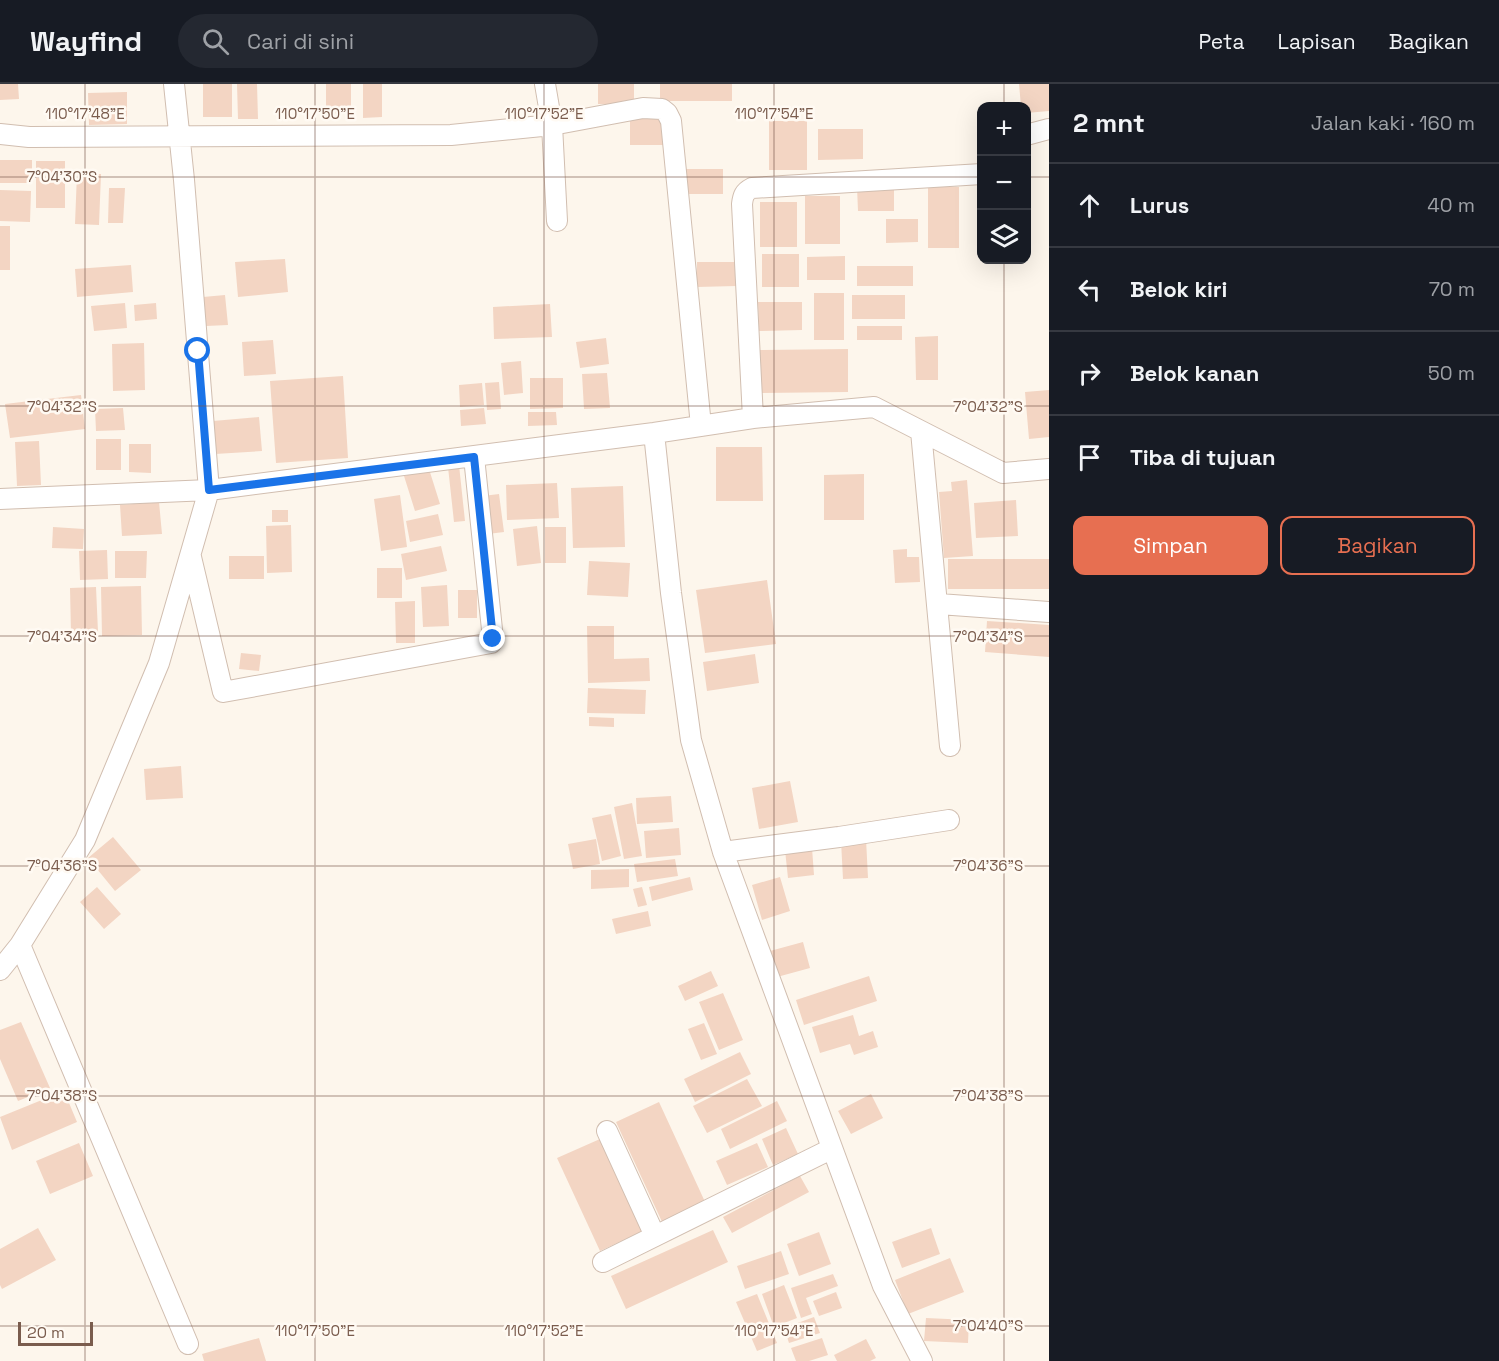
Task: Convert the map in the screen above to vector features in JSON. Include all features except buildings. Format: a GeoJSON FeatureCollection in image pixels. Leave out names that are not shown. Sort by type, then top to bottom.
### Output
{"type":"FeatureCollection","features":[{"type":"Feature","properties":{"kind":"street"},"geometry":{"type":"LineString","coordinates":[[0,970],[20,945],[85,840],[159,663],[209,490],[174,84]]}},
{"type":"Feature","properties":{"kind":"street"},"geometry":{"type":"LineString","coordinates":[[545,84],[552,125],[557,221]]}},
{"type":"Feature","properties":{"kind":"street"},"geometry":{"type":"LineString","coordinates":[[0,134],[29,137],[451,135],[552,125],[643,108],[662,109],[671,121],[701,426]]}},
{"type":"Feature","properties":{"kind":"street"},"geometry":{"type":"LineString","coordinates":[[1031,134],[1049,129]]}},
{"type":"Feature","properties":{"kind":"street"},"geometry":{"type":"LineString","coordinates":[[753,418],[742,204],[746,191],[752,188],[977,174]]}},
{"type":"Feature","properties":{"kind":"street"},"geometry":{"type":"LineString","coordinates":[[0,499],[209,490],[474,457],[753,418],[873,407],[1003,473],[1049,469]]}},
{"type":"Feature","properties":{"kind":"street"},"geometry":{"type":"LineString","coordinates":[[921,431],[939,604],[950,746]]}},
{"type":"Feature","properties":{"kind":"street"},"geometry":{"type":"LineString","coordinates":[[654,433],[670,593],[691,740],[723,852],[883,1286],[921,1361]]}},
{"type":"Feature","properties":{"kind":"street"},"geometry":{"type":"LineString","coordinates":[[191,553],[222,692],[491,643],[493,639],[474,457]]}},
{"type":"Feature","properties":{"kind":"street"},"geometry":{"type":"LineString","coordinates":[[939,604],[1049,612]]}},
{"type":"Feature","properties":{"kind":"street"},"geometry":{"type":"LineString","coordinates":[[723,852],[949,820]]}},
{"type":"Feature","properties":{"kind":"street"},"geometry":{"type":"LineString","coordinates":[[20,945],[188,1344]]}},
{"type":"Feature","properties":{"kind":"street"},"geometry":{"type":"LineString","coordinates":[[606,1131],[655,1236]]}},
{"type":"Feature","properties":{"kind":"street"},"geometry":{"type":"LineString","coordinates":[[603,1262],[831,1149]]}},
{"type":"Feature","properties":{"kind":"route"},"geometry":{"type":"LineString","coordinates":[[198,351],[209,490],[474,457],[493,639]]}}]}
